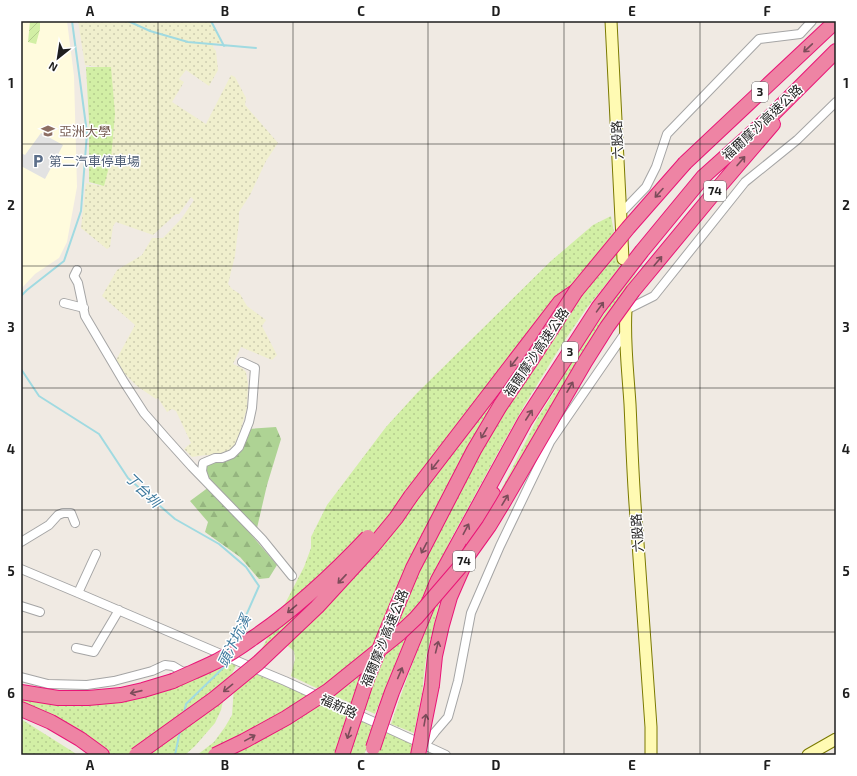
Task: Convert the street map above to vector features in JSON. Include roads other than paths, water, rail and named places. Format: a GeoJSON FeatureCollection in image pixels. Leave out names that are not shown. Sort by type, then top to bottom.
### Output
{"type":"FeatureCollection","features":[{"type":"Feature","properties":{"kind":"highway","name":"福爾摩沙高速公路"},"geometry":{"type":"LineString","coordinates":[[342,755],[367,679],[413,568],[474,450],[500,406],[576,291],[628,228],[685,163],[836,21]]}},
{"type":"Feature","properties":{"kind":"highway","name":"福爾摩沙高速公路"},"geometry":{"type":"LineString","coordinates":[[372,752],[392,692],[438,580],[525,421],[598,308],[642,251],[704,177],[771,116],[836,51]]}},
{"type":"Feature","properties":{"kind":"highway","name":"74"},"geometry":{"type":"LineString","coordinates":[[215,755],[286,718],[328,691],[400,633],[416,618],[459,568],[489,526],[607,327],[633,291],[719,187],[783,114],[795,91]]}},
{"type":"Feature","properties":{"kind":"highway"},"geometry":{"type":"LineString","coordinates":[[136,755],[214,699],[258,663],[317,607],[373,546],[396,518],[411,496],[560,302],[576,291]]}},
{"type":"Feature","properties":{"kind":"highway"},"geometry":{"type":"LineString","coordinates":[[422,750],[435,656],[450,597],[491,502],[500,465]]}},
{"type":"Feature","properties":{"kind":"highway"},"geometry":{"type":"LineString","coordinates":[[21,692],[58,698],[88,698],[122,695],[173,681],[218,660],[262,632],[290,611],[345,562],[398,505],[411,496]]}},
{"type":"Feature","properties":{"kind":"highway"},"geometry":{"type":"LineString","coordinates":[[21,710],[66,738],[89,755]]}},
{"type":"Feature","properties":{"kind":"highway"},"geometry":{"type":"LineString","coordinates":[[21,710],[51,722],[102,755]]}},
{"type":"Feature","properties":{"kind":"street","name":"六股路"},"geometry":{"type":"LineString","coordinates":[[611,21],[624,259]]}},
{"type":"Feature","properties":{"kind":"street"},"geometry":{"type":"LineString","coordinates":[[622,212],[646,187],[656,167],[667,134],[759,38],[800,34],[812,21]]}},
{"type":"Feature","properties":{"kind":"street"},"geometry":{"type":"LineString","coordinates":[[626,310],[654,296],[745,182],[797,140],[836,102]]}},
{"type":"Feature","properties":{"kind":"street"},"geometry":{"type":"LineString","coordinates":[[78,270],[74,276],[78,283],[85,316],[144,413],[192,467],[262,539],[292,576]]}},
{"type":"Feature","properties":{"kind":"street"},"geometry":{"type":"LineString","coordinates":[[64,303],[84,308]]}},
{"type":"Feature","properties":{"kind":"street","name":"六股路"},"geometry":{"type":"LineString","coordinates":[[626,310],[625,333],[634,498],[651,727],[651,755]]}},
{"type":"Feature","properties":{"kind":"street"},"geometry":{"type":"LineString","coordinates":[[422,750],[448,717],[458,681],[471,613],[500,546],[550,442],[625,333]]}},
{"type":"Feature","properties":{"kind":"street"},"geometry":{"type":"LineString","coordinates":[[205,480],[202,471],[203,463],[215,458],[222,458],[232,454],[239,447],[249,422],[252,408],[255,368],[242,362]]}},
{"type":"Feature","properties":{"kind":"street"},"geometry":{"type":"LineString","coordinates":[[21,542],[49,525],[58,515],[63,513],[71,513],[75,522]]}},
{"type":"Feature","properties":{"kind":"street"},"geometry":{"type":"LineString","coordinates":[[78,593],[96,554]]}},
{"type":"Feature","properties":{"kind":"street","name":"福新路"},"geometry":{"type":"LineString","coordinates":[[21,570],[285,681],[422,750],[446,755]]}},
{"type":"Feature","properties":{"kind":"street"},"geometry":{"type":"LineString","coordinates":[[21,606],[40,612]]}},
{"type":"Feature","properties":{"kind":"street"},"geometry":{"type":"LineString","coordinates":[[76,648],[94,652],[119,610]]}},
{"type":"Feature","properties":{"kind":"street"},"geometry":{"type":"LineString","coordinates":[[21,677],[48,684],[87,685],[114,681],[152,671],[165,665],[173,666],[183,672],[194,670],[226,656]]}},
{"type":"Feature","properties":{"kind":"street"},"geometry":{"type":"LineString","coordinates":[[808,755],[836,739]]}},
{"type":"Feature","properties":{"kind":"waterway","name":"丁台圳"},"geometry":{"type":"LineString","coordinates":[[21,296],[64,261],[81,211],[87,133],[72,21]]}},
{"type":"Feature","properties":{"kind":"waterway"},"geometry":{"type":"LineString","coordinates":[[128,21],[150,31],[188,42],[256,48]]}},
{"type":"Feature","properties":{"kind":"waterway"},"geometry":{"type":"LineString","coordinates":[[211,21],[224,46]]}},
{"type":"Feature","properties":{"kind":"waterway","name":"丁台圳"},"geometry":{"type":"LineString","coordinates":[[21,369],[39,396],[99,434],[128,478],[175,519],[219,544],[246,567],[259,586],[234,643]]}},
{"type":"Feature","properties":{"kind":"waterway","name":"頭汴坑溪"},"geometry":{"type":"LineString","coordinates":[[184,713],[186,704],[225,666],[226,662]]}},
{"type":"Feature","properties":{"kind":"waterway","name":"頭汴坑溪"},"geometry":{"type":"LineString","coordinates":[[175,755],[180,731]]}},
{"type":"Feature","properties":{"kind":"place","name":"亞洲大學"},"geometry":{"type":"Point","coordinates":[48,131]}},
{"type":"Feature","properties":{"kind":"place","name":"第二汽車停車場"},"geometry":{"type":"Point","coordinates":[38,161]}}]}
